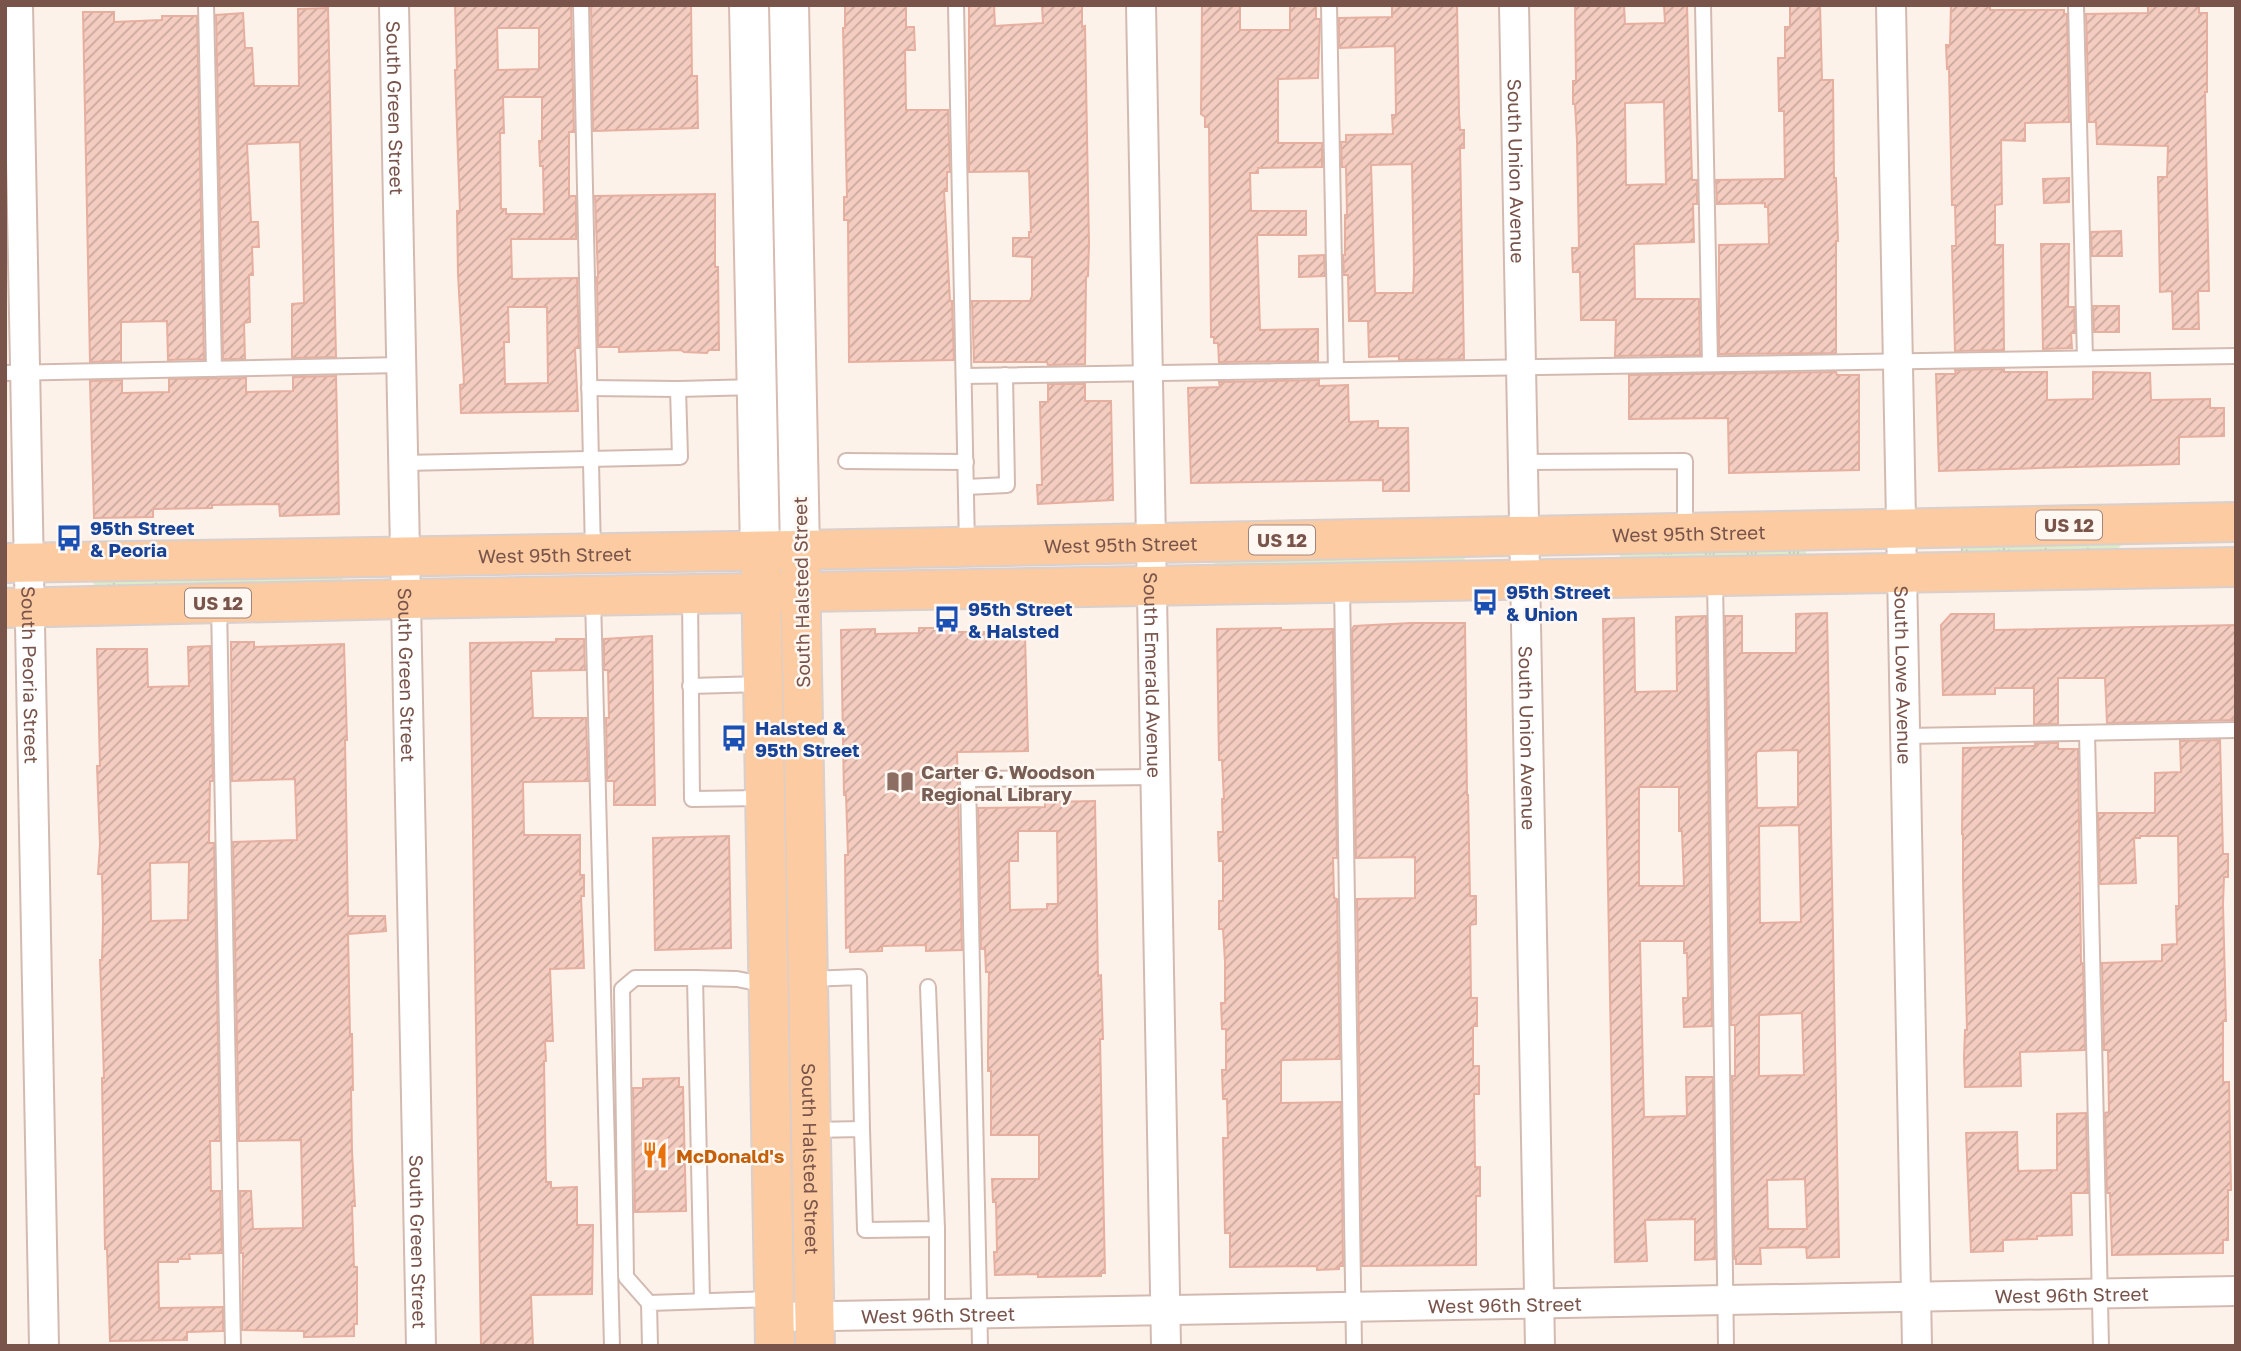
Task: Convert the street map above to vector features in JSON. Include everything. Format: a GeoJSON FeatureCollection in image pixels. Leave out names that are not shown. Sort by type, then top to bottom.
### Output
{"type":"FeatureCollection","features":[{"type":"Feature","properties":{"kind":"main road","name":"South Halsted Street"},"geometry":{"type":"LineString","coordinates":[[749,5],[775,1320]]}},
{"type":"Feature","properties":{"kind":"main road","name":"South Halsted Street"},"geometry":{"type":"LineString","coordinates":[[789,5],[815,1331]]}},
{"type":"Feature","properties":{"kind":"main road","name":"West 95th Street"},"geometry":{"type":"LineString","coordinates":[[17,563],[2236,522]]}},
{"type":"Feature","properties":{"kind":"main road","name":"US 12"},"geometry":{"type":"LineString","coordinates":[[18,608],[2236,567]]}},
{"type":"Feature","properties":{"kind":"street","name":"South Peoria Street"},"geometry":{"type":"LineString","coordinates":[[18,5],[15,373],[17,563],[44,1346]]}},
{"type":"Feature","properties":{"kind":"street","name":"South Green Street"},"geometry":{"type":"LineString","coordinates":[[394,5],[421,1346]]}},
{"type":"Feature","properties":{"kind":"street","name":"South Emerald Avenue"},"geometry":{"type":"LineString","coordinates":[[1141,5],[1166,1346]]}},
{"type":"Feature","properties":{"kind":"street","name":"South Union Avenue"},"geometry":{"type":"LineString","coordinates":[[1514,5],[1540,1346]]}},
{"type":"Feature","properties":{"kind":"street","name":"South Lowe Avenue"},"geometry":{"type":"LineString","coordinates":[[1891,5],[1917,1346]]}},
{"type":"Feature","properties":{"kind":"street","name":"West 96th Street"},"geometry":{"type":"LineString","coordinates":[[775,1320],[815,1331],[937,1314],[2236,1291]]}},
{"type":"Feature","properties":{"kind":"lane"},"geometry":{"type":"LineString","coordinates":[[206,5],[214,369]]}},
{"type":"Feature","properties":{"kind":"lane"},"geometry":{"type":"LineString","coordinates":[[581,5],[593,553]]}},
{"type":"Feature","properties":{"kind":"lane"},"geometry":{"type":"LineString","coordinates":[[956,5],[967,546]]}},
{"type":"Feature","properties":{"kind":"lane"},"geometry":{"type":"LineString","coordinates":[[1329,5],[1336,370]]}},
{"type":"Feature","properties":{"kind":"lane"},"geometry":{"type":"LineString","coordinates":[[1703,5],[1710,364]]}},
{"type":"Feature","properties":{"kind":"lane"},"geometry":{"type":"LineString","coordinates":[[2076,5],[2085,358]]}},
{"type":"Feature","properties":{"kind":"lane"},"geometry":{"type":"LineString","coordinates":[[964,376],[2236,356]]}},
{"type":"Feature","properties":{"kind":"lane"},"geometry":{"type":"LineString","coordinates":[[15,373],[401,365]]}},
{"type":"Feature","properties":{"kind":"lane"},"geometry":{"type":"LineString","coordinates":[[966,486],[1007,485],[1005,375]]}},
{"type":"Feature","properties":{"kind":"lane"},"geometry":{"type":"LineString","coordinates":[[589,388],[757,387]]}},
{"type":"Feature","properties":{"kind":"lane"},"geometry":{"type":"LineString","coordinates":[[403,464],[680,457],[678,389]]}},
{"type":"Feature","properties":{"kind":"lane"},"geometry":{"type":"LineString","coordinates":[[846,461],[966,462]]}},
{"type":"Feature","properties":{"kind":"lane"},"geometry":{"type":"LineString","coordinates":[[1524,462],[1685,461],[1685,532]]}},
{"type":"Feature","properties":{"kind":"lane"},"geometry":{"type":"LineString","coordinates":[[1715,577],[1726,1346]]}},
{"type":"Feature","properties":{"kind":"lane"},"geometry":{"type":"LineString","coordinates":[[1342,583],[1354,1346]]}},
{"type":"Feature","properties":{"kind":"lane"},"geometry":{"type":"LineString","coordinates":[[690,595],[692,799],[765,798]]}},
{"type":"Feature","properties":{"kind":"lane"},"geometry":{"type":"LineString","coordinates":[[593,596],[612,1346]]}},
{"type":"Feature","properties":{"kind":"lane"},"geometry":{"type":"LineString","coordinates":[[219,603],[233,1346]]}},
{"type":"Feature","properties":{"kind":"lane"},"geometry":{"type":"LineString","coordinates":[[690,686],[763,684]]}},
{"type":"Feature","properties":{"kind":"lane"},"geometry":{"type":"LineString","coordinates":[[1906,736],[2236,730]]}},
{"type":"Feature","properties":{"kind":"lane"},"geometry":{"type":"LineString","coordinates":[[2087,733],[2101,1346]]}},
{"type":"Feature","properties":{"kind":"lane"},"geometry":{"type":"LineString","coordinates":[[980,1346],[968,779],[1155,777]]}},
{"type":"Feature","properties":{"kind":"lane"},"geometry":{"type":"LineString","coordinates":[[808,979],[859,977],[864,1230],[937,1229]]}},
{"type":"Feature","properties":{"kind":"lane"},"geometry":{"type":"LineString","coordinates":[[649,1346],[649,1303],[626,1277],[622,989],[635,978],[737,979],[769,985]]}},
{"type":"Feature","properties":{"kind":"lane"},"geometry":{"type":"LineString","coordinates":[[695,978],[702,1301]]}},
{"type":"Feature","properties":{"kind":"lane"},"geometry":{"type":"LineString","coordinates":[[928,987],[937,1229],[937,1314]]}},
{"type":"Feature","properties":{"kind":"lane"},"geometry":{"type":"LineString","coordinates":[[811,1130],[862,1129]]}},
{"type":"Feature","properties":{"kind":"lane"},"geometry":{"type":"LineString","coordinates":[[649,1303],[702,1301],[775,1320]]}},
{"type":"Feature","properties":{"kind":"green space"},"geometry":{"type":"Polygon","coordinates":[[[2069,542],[2122,544],[2118,549],[2069,556],[1961,553],[1964,545],[2065,543],[2069,546],[2069,542]]]}},
{"type":"Feature","properties":{"kind":"green space"},"geometry":{"type":"Polygon","coordinates":[[[1803,548],[1806,556],[1620,559],[1624,551],[1803,548]]]}},
{"type":"Feature","properties":{"kind":"green space"},"geometry":{"type":"Polygon","coordinates":[[[1465,556],[1464,564],[1216,569],[1214,563],[1217,558],[1465,556]]]}},
{"type":"Feature","properties":{"kind":"green space"},"geometry":{"type":"Polygon","coordinates":[[[343,576],[342,584],[95,589],[93,582],[96,578],[343,576]]]}},
{"type":"Feature","properties":{"kind":"building"},"geometry":{"type":"Polygon","coordinates":[[[455,5],[571,5],[574,132],[569,132],[569,196],[576,196],[576,239],[511,239],[512,279],[577,278],[579,348],[575,348],[578,411],[461,413],[460,385],[464,384],[458,274],[457,211],[460,211],[455,5]],[[497,28],[498,70],[539,69],[539,28],[497,28]],[[503,97],[504,133],[500,133],[501,209],[506,209],[506,214],[544,214],[543,166],[540,166],[539,141],[542,141],[542,97],[503,97]],[[508,307],[509,342],[504,342],[505,384],[548,383],[547,307],[508,307]]]}},
{"type":"Feature","properties":{"kind":"building"},"geometry":{"type":"Polygon","coordinates":[[[591,5],[691,5],[692,76],[697,76],[698,128],[593,131],[591,5]]]}},
{"type":"Feature","properties":{"kind":"building"},"geometry":{"type":"Polygon","coordinates":[[[845,5],[906,5],[906,27],[914,27],[915,50],[905,50],[906,110],[948,110],[950,172],[947,172],[947,191],[944,191],[954,360],[849,362],[848,220],[844,220],[844,197],[847,197],[843,28],[845,5]]]}},
{"type":"Feature","properties":{"kind":"building"},"geometry":{"type":"Polygon","coordinates":[[[969,5],[994,5],[995,26],[1043,23],[1042,5],[1082,5],[1082,27],[1085,26],[1089,245],[1085,364],[974,362],[972,301],[1030,301],[1032,257],[1013,256],[1013,238],[1029,238],[1031,232],[1029,171],[969,172],[969,5]]]}},
{"type":"Feature","properties":{"kind":"building"},"geometry":{"type":"Polygon","coordinates":[[[1202,5],[1240,5],[1240,30],[1290,30],[1290,5],[1316,5],[1316,19],[1320,19],[1318,78],[1278,79],[1278,143],[1322,143],[1322,167],[1258,168],[1258,173],[1250,173],[1251,211],[1306,211],[1306,235],[1257,235],[1260,330],[1318,329],[1318,361],[1219,362],[1218,343],[1214,343],[1214,337],[1211,337],[1209,127],[1205,127],[1205,117],[1201,114],[1202,5]]]}},
{"type":"Feature","properties":{"kind":"building"},"geometry":{"type":"Polygon","coordinates":[[[1392,5],[1457,5],[1459,113],[1460,130],[1464,130],[1464,148],[1460,148],[1464,359],[1399,360],[1399,356],[1369,357],[1368,321],[1349,321],[1348,275],[1344,275],[1343,255],[1347,215],[1346,167],[1342,167],[1341,142],[1346,142],[1346,135],[1393,134],[1392,115],[1396,115],[1395,46],[1339,48],[1339,18],[1392,17],[1392,5]],[[1412,164],[1371,165],[1375,293],[1413,293],[1412,164]]]}},
{"type":"Feature","properties":{"kind":"building"},"geometry":{"type":"Polygon","coordinates":[[[1575,5],[1624,5],[1625,24],[1665,23],[1664,5],[1687,5],[1692,180],[1697,180],[1697,204],[1693,204],[1694,242],[1634,244],[1635,299],[1699,299],[1700,355],[1615,356],[1616,320],[1581,320],[1580,272],[1573,272],[1572,248],[1579,248],[1577,141],[1573,104],[1573,81],[1576,81],[1575,5]],[[1664,102],[1625,103],[1626,185],[1666,184],[1664,102]]]}},
{"type":"Feature","properties":{"kind":"building"},"geometry":{"type":"Polygon","coordinates":[[[1790,5],[1820,5],[1822,80],[1833,80],[1838,241],[1836,353],[1719,354],[1719,245],[1769,244],[1768,207],[1765,207],[1765,203],[1717,204],[1716,180],[1785,179],[1784,111],[1779,111],[1778,58],[1785,58],[1785,27],[1790,27],[1790,5]]]}},
{"type":"Feature","properties":{"kind":"building"},"geometry":{"type":"Polygon","coordinates":[[[1951,5],[1990,5],[1990,10],[2064,10],[2064,14],[2067,14],[2069,122],[2025,123],[2025,141],[2001,140],[2002,204],[1995,205],[1995,245],[2003,245],[2004,350],[1955,351],[1952,246],[1956,246],[1955,205],[1952,205],[1946,45],[1950,45],[1951,5]]]}},
{"type":"Feature","properties":{"kind":"building"},"geometry":{"type":"Polygon","coordinates":[[[2148,5],[2199,5],[2199,13],[2207,13],[2205,92],[2209,291],[2198,291],[2199,329],[2173,329],[2172,291],[2160,292],[2158,177],[2167,177],[2168,146],[2097,144],[2096,122],[2089,122],[2086,14],[2148,13],[2148,5]]]}},
{"type":"Feature","properties":{"kind":"building"},"geometry":{"type":"Polygon","coordinates":[[[328,8],[336,357],[292,358],[292,304],[304,303],[300,142],[247,144],[251,222],[258,222],[259,247],[252,247],[253,275],[249,275],[250,322],[244,323],[245,359],[223,359],[216,15],[243,13],[245,48],[252,48],[254,86],[299,86],[298,9],[328,8]]]}},
{"type":"Feature","properties":{"kind":"building"},"geometry":{"type":"Polygon","coordinates":[[[83,12],[114,12],[114,22],[162,20],[162,16],[197,16],[204,359],[168,360],[167,321],[121,322],[121,361],[90,362],[83,12]]]}},
{"type":"Feature","properties":{"kind":"building"},"geometry":{"type":"Polygon","coordinates":[[[2069,178],[2069,202],[2044,203],[2043,179],[2069,178]]]}},
{"type":"Feature","properties":{"kind":"building"},"geometry":{"type":"Polygon","coordinates":[[[715,194],[719,350],[709,350],[707,353],[681,350],[619,352],[619,347],[598,347],[595,196],[715,194]]]}},
{"type":"Feature","properties":{"kind":"building"},"geometry":{"type":"Polygon","coordinates":[[[2121,231],[2122,256],[2092,256],[2091,232],[2121,231]]]}},
{"type":"Feature","properties":{"kind":"building"},"geometry":{"type":"Polygon","coordinates":[[[2041,244],[2069,244],[2068,307],[2074,307],[2075,333],[2071,333],[2072,348],[2043,349],[2041,244]]]}},
{"type":"Feature","properties":{"kind":"building"},"geometry":{"type":"Polygon","coordinates":[[[1324,255],[1325,276],[1299,277],[1299,256],[1324,255]]]}},
{"type":"Feature","properties":{"kind":"building"},"geometry":{"type":"Polygon","coordinates":[[[2093,306],[2119,306],[2119,332],[2094,332],[2093,306]]]}},
{"type":"Feature","properties":{"kind":"building"},"geometry":{"type":"Polygon","coordinates":[[[2004,369],[2004,372],[2047,372],[2047,400],[2093,399],[2093,372],[2150,373],[2151,400],[2210,399],[2210,408],[2224,408],[2224,436],[2179,437],[2179,464],[1939,471],[1936,374],[1956,374],[1955,370],[2004,369]]]}},
{"type":"Feature","properties":{"kind":"building"},"geometry":{"type":"Polygon","coordinates":[[[1836,372],[1837,375],[1859,375],[1859,470],[1729,473],[1728,418],[1629,419],[1629,375],[1836,372]]]}},
{"type":"Feature","properties":{"kind":"building"},"geometry":{"type":"Polygon","coordinates":[[[336,376],[339,514],[280,516],[279,504],[212,505],[212,508],[153,509],[153,517],[94,518],[90,381],[122,380],[122,393],[169,392],[169,379],[246,378],[246,392],[293,391],[293,377],[336,376]]]}},
{"type":"Feature","properties":{"kind":"building"},"geometry":{"type":"Polygon","coordinates":[[[1319,380],[1319,386],[1348,385],[1349,422],[1378,421],[1378,428],[1408,428],[1409,491],[1383,491],[1383,480],[1191,483],[1188,388],[1220,387],[1219,382],[1319,380]]]}},
{"type":"Feature","properties":{"kind":"building"},"geometry":{"type":"Polygon","coordinates":[[[1048,384],[1085,384],[1085,401],[1111,401],[1113,500],[1038,504],[1037,485],[1042,485],[1040,402],[1048,402],[1048,384]]]}},
{"type":"Feature","properties":{"kind":"building"},"geometry":{"type":"Polygon","coordinates":[[[1827,613],[1839,1257],[1807,1258],[1806,1247],[1760,1248],[1761,1264],[1736,1264],[1732,1076],[1735,1076],[1735,1025],[1731,1025],[1725,616],[1742,616],[1742,653],[1796,653],[1796,614],[1827,613]],[[1798,750],[1758,751],[1757,808],[1798,807],[1798,750]],[[1799,825],[1759,826],[1760,923],[1801,922],[1799,825]],[[1802,1013],[1759,1015],[1759,1076],[1804,1075],[1802,1013]],[[1805,1179],[1767,1180],[1768,1229],[1807,1229],[1805,1179]]]}},
{"type":"Feature","properties":{"kind":"building"},"geometry":{"type":"Polygon","coordinates":[[[1951,614],[1994,614],[1994,630],[2236,625],[2236,720],[2107,723],[2105,678],[2058,678],[2058,724],[2034,724],[2034,688],[1995,688],[1995,694],[1943,695],[1941,625],[1951,614]]]}},
{"type":"Feature","properties":{"kind":"building"},"geometry":{"type":"Polygon","coordinates":[[[1706,616],[1712,1026],[1684,1027],[1683,998],[1688,998],[1687,953],[1684,953],[1684,941],[1640,941],[1644,1117],[1687,1116],[1686,1077],[1713,1077],[1715,1259],[1695,1260],[1695,1219],[1645,1220],[1647,1261],[1615,1262],[1603,619],[1634,618],[1635,692],[1677,691],[1676,617],[1706,616]],[[1639,787],[1639,886],[1684,886],[1682,831],[1679,831],[1679,787],[1639,787]]]}},
{"type":"Feature","properties":{"kind":"building"},"geometry":{"type":"Polygon","coordinates":[[[1465,623],[1470,896],[1476,896],[1476,924],[1470,925],[1471,998],[1477,998],[1477,1026],[1473,1026],[1473,1066],[1479,1066],[1479,1094],[1474,1094],[1475,1167],[1480,1167],[1480,1196],[1476,1196],[1476,1265],[1362,1266],[1357,899],[1415,898],[1415,857],[1356,858],[1352,629],[1354,626],[1465,623]]]}},
{"type":"Feature","properties":{"kind":"building","name":"Carter G. Woodson Regional Library"},"geometry":{"type":"Polygon","coordinates":[[[919,628],[955,628],[955,632],[984,634],[1025,634],[1028,751],[957,752],[962,950],[926,951],[926,945],[882,946],[882,951],[850,952],[850,947],[846,948],[845,855],[848,855],[844,795],[841,630],[875,629],[875,634],[919,633],[919,628]]]}},
{"type":"Feature","properties":{"kind":"building"},"geometry":{"type":"Polygon","coordinates":[[[1217,629],[1333,629],[1337,858],[1333,858],[1334,898],[1337,899],[1340,1059],[1282,1060],[1281,1103],[1341,1102],[1343,1266],[1339,1266],[1339,1269],[1317,1270],[1317,1266],[1230,1267],[1230,1233],[1225,1233],[1223,1138],[1228,1138],[1227,1099],[1223,1099],[1222,1070],[1226,1070],[1226,1029],[1222,1029],[1221,1003],[1225,1003],[1225,962],[1223,929],[1219,929],[1219,901],[1223,901],[1223,861],[1219,861],[1218,832],[1223,832],[1224,799],[1222,760],[1219,760],[1217,629]]]}},
{"type":"Feature","properties":{"kind":"building"},"geometry":{"type":"Polygon","coordinates":[[[652,636],[655,805],[614,805],[614,781],[607,781],[608,670],[604,670],[604,639],[652,636]]]}},
{"type":"Feature","properties":{"kind":"building"},"geometry":{"type":"Polygon","coordinates":[[[556,639],[584,639],[585,670],[531,671],[533,718],[586,718],[588,781],[523,782],[524,835],[580,835],[580,875],[584,875],[584,896],[581,896],[584,968],[550,969],[553,1041],[545,1041],[544,1061],[546,1182],[551,1182],[551,1188],[577,1187],[577,1225],[593,1225],[592,1294],[531,1295],[533,1346],[481,1346],[470,643],[556,642],[556,639]]]}},
{"type":"Feature","properties":{"kind":"building"},"geometry":{"type":"Polygon","coordinates":[[[231,642],[254,642],[254,647],[344,644],[348,916],[385,916],[386,931],[348,934],[355,1206],[352,1206],[354,1267],[357,1267],[357,1324],[354,1324],[354,1336],[304,1337],[304,1331],[242,1330],[243,1253],[240,1191],[251,1191],[253,1229],[303,1228],[301,1140],[239,1141],[233,842],[297,840],[295,779],[232,781],[231,642]]]}},
{"type":"Feature","properties":{"kind":"building"},"geometry":{"type":"Polygon","coordinates":[[[210,646],[213,781],[210,781],[209,843],[214,843],[220,1141],[210,1141],[211,1191],[220,1191],[222,1253],[189,1254],[190,1259],[158,1262],[159,1308],[223,1307],[223,1331],[187,1332],[187,1340],[110,1341],[105,1249],[100,960],[103,922],[102,874],[98,874],[100,844],[97,766],[100,766],[97,649],[147,649],[148,687],[189,686],[188,647],[210,646]],[[189,862],[150,863],[151,921],[188,920],[189,862]]]}},
{"type":"Feature","properties":{"kind":"building"},"geometry":{"type":"Polygon","coordinates":[[[2220,740],[2223,854],[2228,854],[2228,877],[2224,877],[2223,904],[2226,1021],[2223,1021],[2223,1082],[2229,1082],[2231,1190],[2228,1190],[2228,1240],[2223,1240],[2223,1253],[2112,1255],[2105,1113],[2109,1112],[2108,1050],[2104,1050],[2102,963],[2162,961],[2162,945],[2177,944],[2178,836],[2134,838],[2136,883],[2100,884],[2098,813],[2155,813],[2155,773],[2181,772],[2180,741],[2220,740]]]}},
{"type":"Feature","properties":{"kind":"building"},"geometry":{"type":"Polygon","coordinates":[[[2035,743],[2058,743],[2058,749],[2078,749],[2085,1050],[2020,1052],[2021,1086],[1965,1087],[1967,1030],[1962,834],[1963,748],[2035,746],[2035,743]]]}},
{"type":"Feature","properties":{"kind":"building"},"geometry":{"type":"Polygon","coordinates":[[[1095,801],[1098,976],[1101,975],[1103,1039],[1100,1039],[1105,1273],[1101,1273],[1101,1276],[995,1275],[996,1202],[993,1202],[992,1179],[1039,1179],[1039,1135],[991,1135],[991,1071],[988,1071],[989,972],[986,972],[985,949],[981,949],[978,808],[1045,807],[1045,802],[1095,801]],[[1018,831],[1018,861],[1009,861],[1010,910],[1047,909],[1047,904],[1058,904],[1057,831],[1018,831]]]}},
{"type":"Feature","properties":{"kind":"building"},"geometry":{"type":"Polygon","coordinates":[[[729,836],[731,948],[655,950],[653,838],[729,836]]]}},
{"type":"Feature","properties":{"kind":"building","name":"McDonald's"},"geometry":{"type":"Polygon","coordinates":[[[679,1078],[679,1087],[683,1087],[686,1211],[635,1212],[633,1088],[643,1088],[643,1079],[679,1078]]]}},
{"type":"Feature","properties":{"kind":"building"},"geometry":{"type":"Polygon","coordinates":[[[2086,1113],[2088,1193],[2071,1193],[2072,1235],[2003,1240],[2003,1251],[1971,1252],[1966,1133],[2017,1132],[2018,1171],[2057,1170],[2057,1114],[2086,1113]]]}},
{"type":"Feature","properties":{"kind":"place","name":"95th Street & Peoria"},"geometry":{"type":"Point","coordinates":[69,538]}},
{"type":"Feature","properties":{"kind":"place","name":"95th Street & Union"},"geometry":{"type":"Point","coordinates":[1485,602]}},
{"type":"Feature","properties":{"kind":"place","name":"95th Street & Halsted"},"geometry":{"type":"Point","coordinates":[947,619]}},
{"type":"Feature","properties":{"kind":"place","name":"Halsted & 95th Street"},"geometry":{"type":"Point","coordinates":[734,738]}},
{"type":"Feature","properties":{"kind":"place","name":"Carter G. Woodson Regional Library"},"geometry":{"type":"Point","coordinates":[900,782]}},
{"type":"Feature","properties":{"kind":"place","name":"McDonald's"},"geometry":{"type":"Point","coordinates":[655,1155]}}]}
